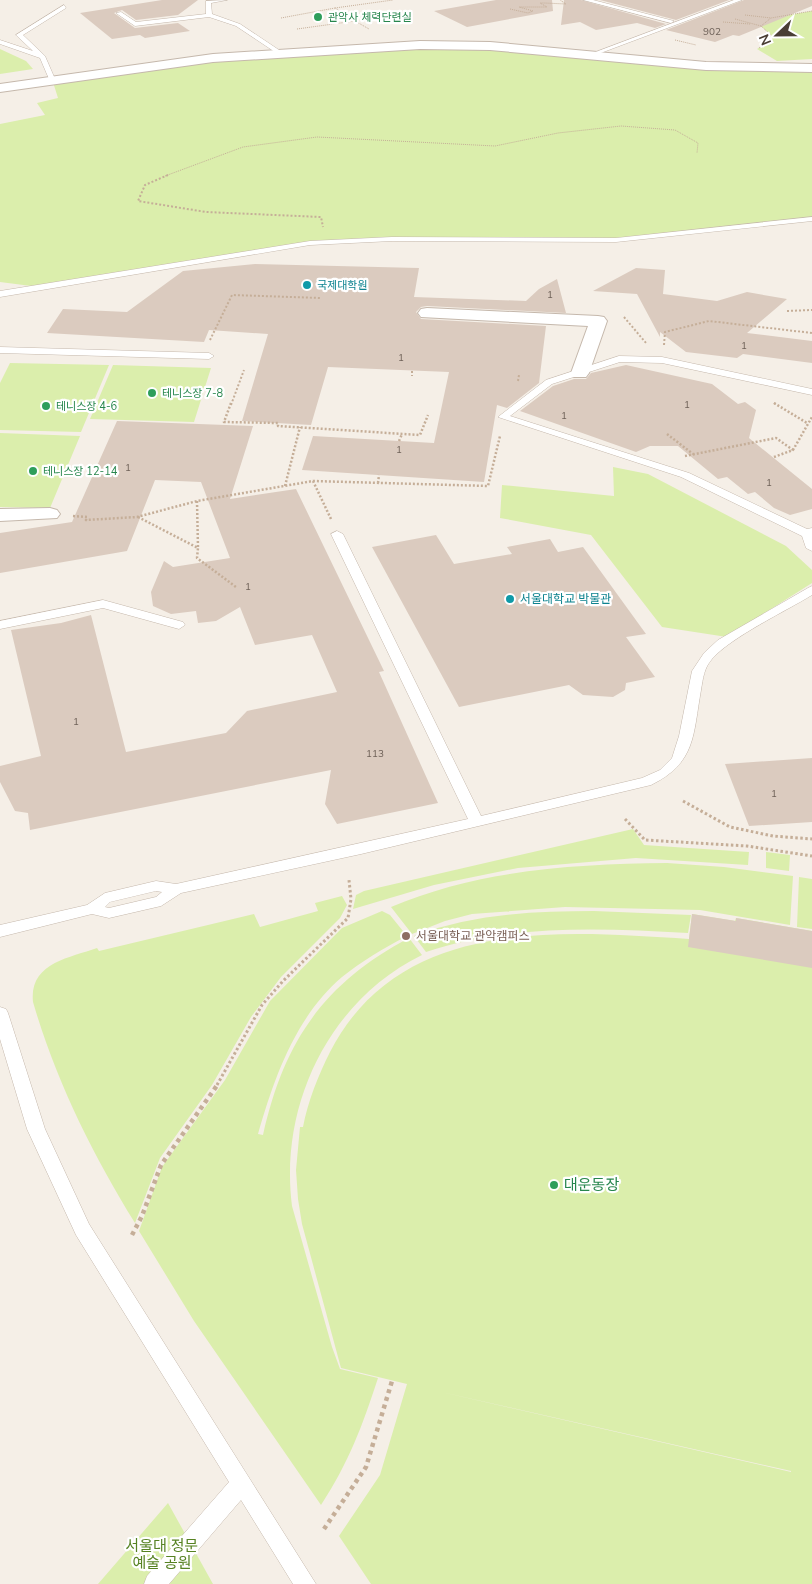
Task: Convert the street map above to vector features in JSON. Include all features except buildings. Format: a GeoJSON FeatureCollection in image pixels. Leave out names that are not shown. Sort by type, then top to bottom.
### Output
{"type":"FeatureCollection","features":[{"type":"Feature","properties":{"kind":"street"},"geometry":{"type":"LineString","coordinates":[[529,50],[573,54]]}},
{"type":"Feature","properties":{"kind":"street"},"geometry":{"type":"LineString","coordinates":[[603,57],[659,62]]}},
{"type":"Feature","properties":{"kind":"street"},"geometry":{"type":"LineString","coordinates":[[427,313],[598,320],[580,372]]}},
{"type":"Feature","properties":{"kind":"street"},"geometry":{"type":"LineString","coordinates":[[0,514],[50,514]]}},
{"type":"Feature","properties":{"kind":"lane"},"geometry":{"type":"LineString","coordinates":[[209,15],[208,2],[224,0]]}},
{"type":"Feature","properties":{"kind":"lane"},"geometry":{"type":"LineString","coordinates":[[586,0],[671,21]]}},
{"type":"Feature","properties":{"kind":"lane"},"geometry":{"type":"LineString","coordinates":[[573,54],[727,0]]}},
{"type":"Feature","properties":{"kind":"lane"},"geometry":{"type":"LineString","coordinates":[[573,54],[648,34],[739,0]]}},
{"type":"Feature","properties":{"kind":"lane"},"geometry":{"type":"LineString","coordinates":[[52,79],[43,57],[19,35],[64,7]]}},
{"type":"Feature","properties":{"kind":"lane"},"geometry":{"type":"LineString","coordinates":[[119,13],[135,24],[209,15],[238,25],[280,53]]}},
{"type":"Feature","properties":{"kind":"lane"},"geometry":{"type":"LineString","coordinates":[[0,42],[43,57]]}},
{"type":"Feature","properties":{"kind":"lane"},"geometry":{"type":"LineString","coordinates":[[0,88],[52,79],[204,59],[280,53],[454,44],[529,50]]}},
{"type":"Feature","properties":{"kind":"lane"},"geometry":{"type":"LineString","coordinates":[[573,54],[603,57]]}},
{"type":"Feature","properties":{"kind":"lane"},"geometry":{"type":"LineString","coordinates":[[659,62],[706,66],[810,67]]}},
{"type":"Feature","properties":{"kind":"lane"},"geometry":{"type":"LineString","coordinates":[[0,294],[263,250],[326,242],[392,239],[616,240],[705,232],[812,219]]}},
{"type":"Feature","properties":{"kind":"lane"},"geometry":{"type":"LineString","coordinates":[[0,350],[209,356]]}},
{"type":"Feature","properties":{"kind":"lane"},"geometry":{"type":"LineString","coordinates":[[812,392],[662,360],[619,359],[549,382],[503,417],[685,475],[810,532],[808,540],[812,548]]}},
{"type":"Feature","properties":{"kind":"lane"},"geometry":{"type":"LineString","coordinates":[[337,534],[476,821]]}},
{"type":"Feature","properties":{"kind":"lane"},"geometry":{"type":"LineString","coordinates":[[0,932],[92,909],[109,913],[162,901],[176,889],[646,782],[665,773],[678,760],[686,736],[698,671],[708,656],[722,644],[812,590]]}},
{"type":"Feature","properties":{"kind":"lane"},"geometry":{"type":"LineString","coordinates":[[0,625],[103,604],[180,624]]}},
{"type":"Feature","properties":{"kind":"lane"},"geometry":{"type":"LineString","coordinates":[[0,1013],[36,1129],[82,1229],[305,1584]]}},
{"type":"Feature","properties":{"kind":"lane"},"geometry":{"type":"LineString","coordinates":[[155,1584],[242,1483]]}},
{"type":"Feature","properties":{"kind":"path"},"geometry":{"type":"LineString","coordinates":[[281,18],[393,0]]}},
{"type":"Feature","properties":{"kind":"path"},"geometry":{"type":"LineString","coordinates":[[510,8],[528,13],[533,11],[520,7],[528,4],[538,8],[547,7],[540,2],[550,1],[559,5],[566,4],[560,0]]}},
{"type":"Feature","properties":{"kind":"path"},"geometry":{"type":"LineString","coordinates":[[335,8],[398,46]]}},
{"type":"Feature","properties":{"kind":"path"},"geometry":{"type":"LineString","coordinates":[[761,26],[772,18],[812,11]]}},
{"type":"Feature","properties":{"kind":"path"},"geometry":{"type":"LineString","coordinates":[[734,18],[761,26],[771,35],[771,40],[757,49]]}},
{"type":"Feature","properties":{"kind":"path"},"geometry":{"type":"LineString","coordinates":[[297,29],[355,21]]}},
{"type":"Feature","properties":{"kind":"path"},"geometry":{"type":"LineString","coordinates":[[648,34],[701,46]]}},
{"type":"Feature","properties":{"kind":"path"},"geometry":{"type":"LineString","coordinates":[[326,242],[321,217],[236,214],[164,207],[138,201],[145,185],[189,166],[243,147],[317,137],[495,146],[558,133],[621,126],[675,130],[698,143],[697,153]]}},
{"type":"Feature","properties":{"kind":"path"},"geometry":{"type":"LineString","coordinates":[[208,345],[232,295],[321,298]]}},
{"type":"Feature","properties":{"kind":"path"},"geometry":{"type":"LineString","coordinates":[[787,311],[812,310]]}},
{"type":"Feature","properties":{"kind":"path"},"geometry":{"type":"LineString","coordinates":[[624,317],[662,360]]}},
{"type":"Feature","properties":{"kind":"path"},"geometry":{"type":"LineString","coordinates":[[662,360],[665,332],[709,322],[812,333]]}},
{"type":"Feature","properties":{"kind":"path"},"geometry":{"type":"LineString","coordinates":[[244,370],[224,422],[278,423],[278,426],[420,435],[428,415]]}},
{"type":"Feature","properties":{"kind":"path"},"geometry":{"type":"LineString","coordinates":[[412,370],[412,376]]}},
{"type":"Feature","properties":{"kind":"path"},"geometry":{"type":"LineString","coordinates":[[518,381],[519,375]]}},
{"type":"Feature","properties":{"kind":"path"},"geometry":{"type":"LineString","coordinates":[[770,400],[808,424]]}},
{"type":"Feature","properties":{"kind":"path"},"geometry":{"type":"LineString","coordinates":[[774,457],[793,450],[812,417]]}},
{"type":"Feature","properties":{"kind":"path"},"geometry":{"type":"LineString","coordinates":[[285,486],[300,427]]}},
{"type":"Feature","properties":{"kind":"path"},"geometry":{"type":"LineString","coordinates":[[399,441],[402,434]]}},
{"type":"Feature","properties":{"kind":"path"},"geometry":{"type":"LineString","coordinates":[[668,434],[693,454]]}},
{"type":"Feature","properties":{"kind":"path"},"geometry":{"type":"LineString","coordinates":[[50,514],[87,517],[86,520],[137,517],[197,501],[313,481],[488,486],[500,436]]}},
{"type":"Feature","properties":{"kind":"path"},"geometry":{"type":"LineString","coordinates":[[668,470],[676,458],[776,438],[793,450]]}},
{"type":"Feature","properties":{"kind":"path"},"geometry":{"type":"LineString","coordinates":[[378,483],[379,475]]}},
{"type":"Feature","properties":{"kind":"path"},"geometry":{"type":"LineString","coordinates":[[313,481],[337,534]]}},
{"type":"Feature","properties":{"kind":"path"},"geometry":{"type":"LineString","coordinates":[[197,501],[197,558],[236,587]]}},
{"type":"Feature","properties":{"kind":"path"},"geometry":{"type":"LineString","coordinates":[[137,517],[198,548]]}},
{"type":"Feature","properties":{"kind":"path"},"geometry":{"type":"LineString","coordinates":[[683,801],[730,827],[773,836],[812,839]]}},
{"type":"Feature","properties":{"kind":"path"},"geometry":{"type":"LineString","coordinates":[[625,819],[645,840],[747,846],[812,856]]}},
{"type":"Feature","properties":{"kind":"path"},"geometry":{"type":"LineString","coordinates":[[132,1235],[142,1216],[161,1164],[223,1077],[262,1005],[283,981],[348,918],[351,899],[349,880]]}},
{"type":"Feature","properties":{"kind":"path"},"geometry":{"type":"LineString","coordinates":[[324,1529],[366,1467],[392,1381]]}},
{"type":"Feature","properties":{"kind":"green space"},"geometry":{"type":"Polygon","coordinates":[[[812,11],[812,59],[777,61],[757,49],[771,40],[771,35],[761,26],[771,18],[812,11]]]}},
{"type":"Feature","properties":{"kind":"green space"},"geometry":{"type":"Polygon","coordinates":[[[420,45],[812,68],[812,219],[616,240],[392,239],[310,243],[39,287],[0,282],[0,124],[45,115],[37,103],[58,98],[52,79],[144,67],[420,45]]]}},
{"type":"Feature","properties":{"kind":"green space"},"geometry":{"type":"Polygon","coordinates":[[[0,49],[26,61],[33,69],[0,74],[0,49]]]}},
{"type":"Feature","properties":{"kind":"green space","name":"테니스장 4-6"},"geometry":{"type":"Polygon","coordinates":[[[10,363],[109,365],[81,432],[0,430],[0,383],[10,363]]]}},
{"type":"Feature","properties":{"kind":"green space","name":"테니스장 7-8"},"geometry":{"type":"Polygon","coordinates":[[[113,365],[211,368],[194,422],[90,419],[113,365]]]}},
{"type":"Feature","properties":{"kind":"green space","name":"테니스장 12-14"},"geometry":{"type":"Polygon","coordinates":[[[0,433],[80,436],[50,508],[0,507],[0,433]]]}},
{"type":"Feature","properties":{"kind":"green space"},"geometry":{"type":"Polygon","coordinates":[[[613,467],[648,474],[786,546],[812,570],[812,583],[727,637],[662,627],[591,535],[500,518],[502,485],[614,496],[613,467]]]}},
{"type":"Feature","properties":{"kind":"green space"},"geometry":{"type":"Polygon","coordinates":[[[633,829],[644,845],[749,852],[748,865],[636,858],[518,868],[434,885],[353,909],[356,895],[364,891],[633,829]]]}},
{"type":"Feature","properties":{"kind":"green space"},"geometry":{"type":"Polygon","coordinates":[[[766,852],[790,855],[789,871],[766,868],[766,852]]]}},
{"type":"Feature","properties":{"kind":"green space"},"geometry":{"type":"Polygon","coordinates":[[[667,863],[724,867],[793,876],[790,925],[700,910],[565,907],[472,914],[445,921],[412,934],[391,907],[424,895],[492,877],[596,865],[667,863]]]}},
{"type":"Feature","properties":{"kind":"green space"},"geometry":{"type":"Polygon","coordinates":[[[799,877],[812,879],[812,929],[797,927],[799,877]]]}},
{"type":"Feature","properties":{"kind":"green space"},"geometry":{"type":"Polygon","coordinates":[[[342,896],[347,905],[340,918],[281,977],[251,1017],[212,1085],[160,1158],[135,1223],[104,1170],[64,1088],[33,1002],[33,989],[37,979],[44,970],[53,964],[97,948],[99,951],[254,914],[260,927],[318,911],[315,903],[342,896]]]}},
{"type":"Feature","properties":{"kind":"green space"},"geometry":{"type":"Polygon","coordinates":[[[382,911],[390,915],[407,936],[373,955],[342,977],[312,1010],[299,1029],[279,1070],[258,1134],[263,1135],[272,1101],[283,1071],[296,1043],[312,1018],[331,995],[353,975],[379,956],[409,938],[422,955],[389,975],[361,999],[337,1027],[318,1059],[303,1094],[294,1130],[290,1168],[292,1206],[332,1347],[340,1369],[378,1378],[354,1444],[321,1505],[194,1321],[139,1231],[162,1167],[225,1080],[270,1001],[342,928],[382,911]]]}},
{"type":"Feature","properties":{"kind":"green space"},"geometry":{"type":"Polygon","coordinates":[[[594,911],[691,915],[688,933],[589,929],[523,932],[458,943],[426,952],[414,936],[480,918],[526,913],[594,911]]]}},
{"type":"Feature","properties":{"kind":"green space","name":"대운동장"},"geometry":{"type":"Polygon","coordinates":[[[692,914],[735,921],[736,918],[812,931],[812,1584],[371,1584],[339,1536],[380,1475],[407,1384],[341,1368],[302,1224],[296,1170],[300,1127],[303,1127],[321,1070],[330,1052],[360,1008],[397,976],[440,954],[487,941],[537,935],[588,934],[689,939],[692,914]],[[437,1391],[791,1472],[791,1471],[437,1391]]]}},
{"type":"Feature","properties":{"kind":"green space","name":"서울대 정문 예술 공원"},"geometry":{"type":"Polygon","coordinates":[[[168,1503],[213,1584],[98,1584],[168,1503]]]}},
{"type":"Feature","properties":{"kind":"place","name":"관악사 체력단련실"},"geometry":{"type":"Point","coordinates":[318,17]}},
{"type":"Feature","properties":{"kind":"place","name":"국제대학원"},"geometry":{"type":"Point","coordinates":[307,285]}},
{"type":"Feature","properties":{"kind":"place","name":"테니스장 7-8"},"geometry":{"type":"Point","coordinates":[152,393]}},
{"type":"Feature","properties":{"kind":"place","name":"테니스장 4-6"},"geometry":{"type":"Point","coordinates":[46,406]}},
{"type":"Feature","properties":{"kind":"place","name":"테니스장 12-14"},"geometry":{"type":"Point","coordinates":[33,471]}},
{"type":"Feature","properties":{"kind":"place","name":"서울대학교 박물관"},"geometry":{"type":"Point","coordinates":[510,599]}},
{"type":"Feature","properties":{"kind":"place","name":"서울대학교 관악캠퍼스"},"geometry":{"type":"Point","coordinates":[406,936]}},
{"type":"Feature","properties":{"kind":"place","name":"대운동장"},"geometry":{"type":"Point","coordinates":[554,1185]}}]}
